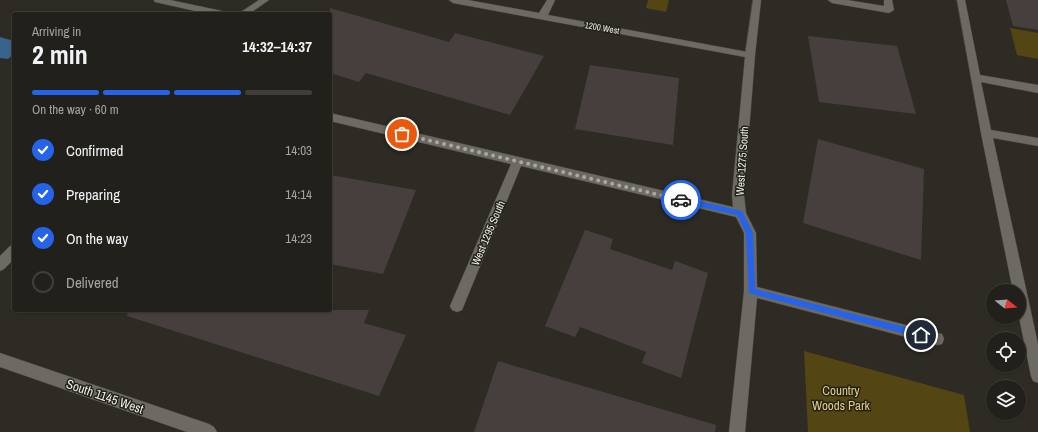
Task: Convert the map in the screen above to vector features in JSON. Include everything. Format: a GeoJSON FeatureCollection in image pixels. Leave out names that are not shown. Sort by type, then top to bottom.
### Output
{"type":"FeatureCollection","features":[{"type":"Feature","properties":{"kind":"street"},"geometry":{"type":"LineString","coordinates":[[158,0],[213,12]]}},
{"type":"Feature","properties":{"kind":"street"},"geometry":{"type":"LineString","coordinates":[[246,12],[265,0]]}},
{"type":"Feature","properties":{"kind":"street","name":"1200 West"},"geometry":{"type":"LineString","coordinates":[[453,0],[750,55]]}},
{"type":"Feature","properties":{"kind":"street"},"geometry":{"type":"LineString","coordinates":[[542,17],[551,0]]}},
{"type":"Feature","properties":{"kind":"street","name":"West 1275 South"},"geometry":{"type":"LineString","coordinates":[[737,432],[751,291],[750,233],[740,213],[738,195],[750,55],[757,0]]}},
{"type":"Feature","properties":{"kind":"street"},"geometry":{"type":"LineString","coordinates":[[832,0],[889,10],[888,0]]}},
{"type":"Feature","properties":{"kind":"street"},"geometry":{"type":"LineString","coordinates":[[961,0],[977,78],[986,133],[1038,376]]}},
{"type":"Feature","properties":{"kind":"street"},"geometry":{"type":"LineString","coordinates":[[977,78],[1038,89]]}},
{"type":"Feature","properties":{"kind":"street"},"geometry":{"type":"LineString","coordinates":[[332,117],[740,213]]}},
{"type":"Feature","properties":{"kind":"street"},"geometry":{"type":"LineString","coordinates":[[986,133],[1038,142]]}},
{"type":"Feature","properties":{"kind":"street","name":"West 1295 South"},"geometry":{"type":"LineString","coordinates":[[457,306],[518,161]]}},
{"type":"Feature","properties":{"kind":"street"},"geometry":{"type":"LineString","coordinates":[[0,265],[12,252]]}},
{"type":"Feature","properties":{"kind":"street"},"geometry":{"type":"LineString","coordinates":[[751,291],[937,339]]}},
{"type":"Feature","properties":{"kind":"street","name":"South 1145 West"},"geometry":{"type":"LineString","coordinates":[[0,360],[209,432]]}},
{"type":"Feature","properties":{"kind":"green space"},"geometry":{"type":"Polygon","coordinates":[[[648,0],[669,0],[666,12],[646,8],[648,0]]]}},
{"type":"Feature","properties":{"kind":"green space"},"geometry":{"type":"Polygon","coordinates":[[[1010,28],[1038,33],[1038,59],[1017,55],[1010,28]]]}},
{"type":"Feature","properties":{"kind":"green space","name":"Country Woods Park"},"geometry":{"type":"Polygon","coordinates":[[[804,351],[964,395],[970,432],[808,432],[804,351]]]}},
{"type":"Feature","properties":{"kind":"water"},"geometry":{"type":"Polygon","coordinates":[[[0,37],[12,40],[12,56],[8,59],[0,58],[0,37]]]}},
{"type":"Feature","properties":{"kind":"building"},"geometry":{"type":"Polygon","coordinates":[[[1006,0],[1038,0],[1038,30],[1013,26],[1006,0]]]}},
{"type":"Feature","properties":{"kind":"building"},"geometry":{"type":"Polygon","coordinates":[[[330,8],[449,42],[455,33],[544,56],[510,115],[366,73],[359,82],[332,74],[332,12],[330,12],[330,8]]]}},
{"type":"Feature","properties":{"kind":"building"},"geometry":{"type":"Polygon","coordinates":[[[808,36],[897,46],[916,114],[819,102],[808,36]]]}},
{"type":"Feature","properties":{"kind":"building"},"geometry":{"type":"Polygon","coordinates":[[[590,65],[679,78],[673,145],[575,129],[590,65]]]}},
{"type":"Feature","properties":{"kind":"building"},"geometry":{"type":"Polygon","coordinates":[[[818,139],[924,169],[921,260],[803,223],[818,139]]]}},
{"type":"Feature","properties":{"kind":"building"},"geometry":{"type":"Polygon","coordinates":[[[332,175],[416,190],[383,274],[332,264],[332,175]]]}},
{"type":"Feature","properties":{"kind":"building"},"geometry":{"type":"Polygon","coordinates":[[[585,230],[613,239],[610,249],[672,270],[675,261],[708,273],[681,378],[642,363],[646,352],[580,327],[575,337],[545,326],[585,230]]]}},
{"type":"Feature","properties":{"kind":"building"},"geometry":{"type":"Polygon","coordinates":[[[332,310],[369,310],[364,323],[406,335],[379,396],[127,316],[128,312],[332,312],[332,310]]]}},
{"type":"Feature","properties":{"kind":"building"},"geometry":{"type":"Polygon","coordinates":[[[498,361],[716,425],[715,432],[474,432],[498,361]]]}},
{"type":"Feature","properties":{"kind":"way so far"},"geometry":{"type":"LineString","coordinates":[[402,134],[681,200]]}},
{"type":"Feature","properties":{"kind":"route"},"geometry":{"type":"LineString","coordinates":[[681,200],[740,213],[750,233],[751,291],[921,335]]}}]}
